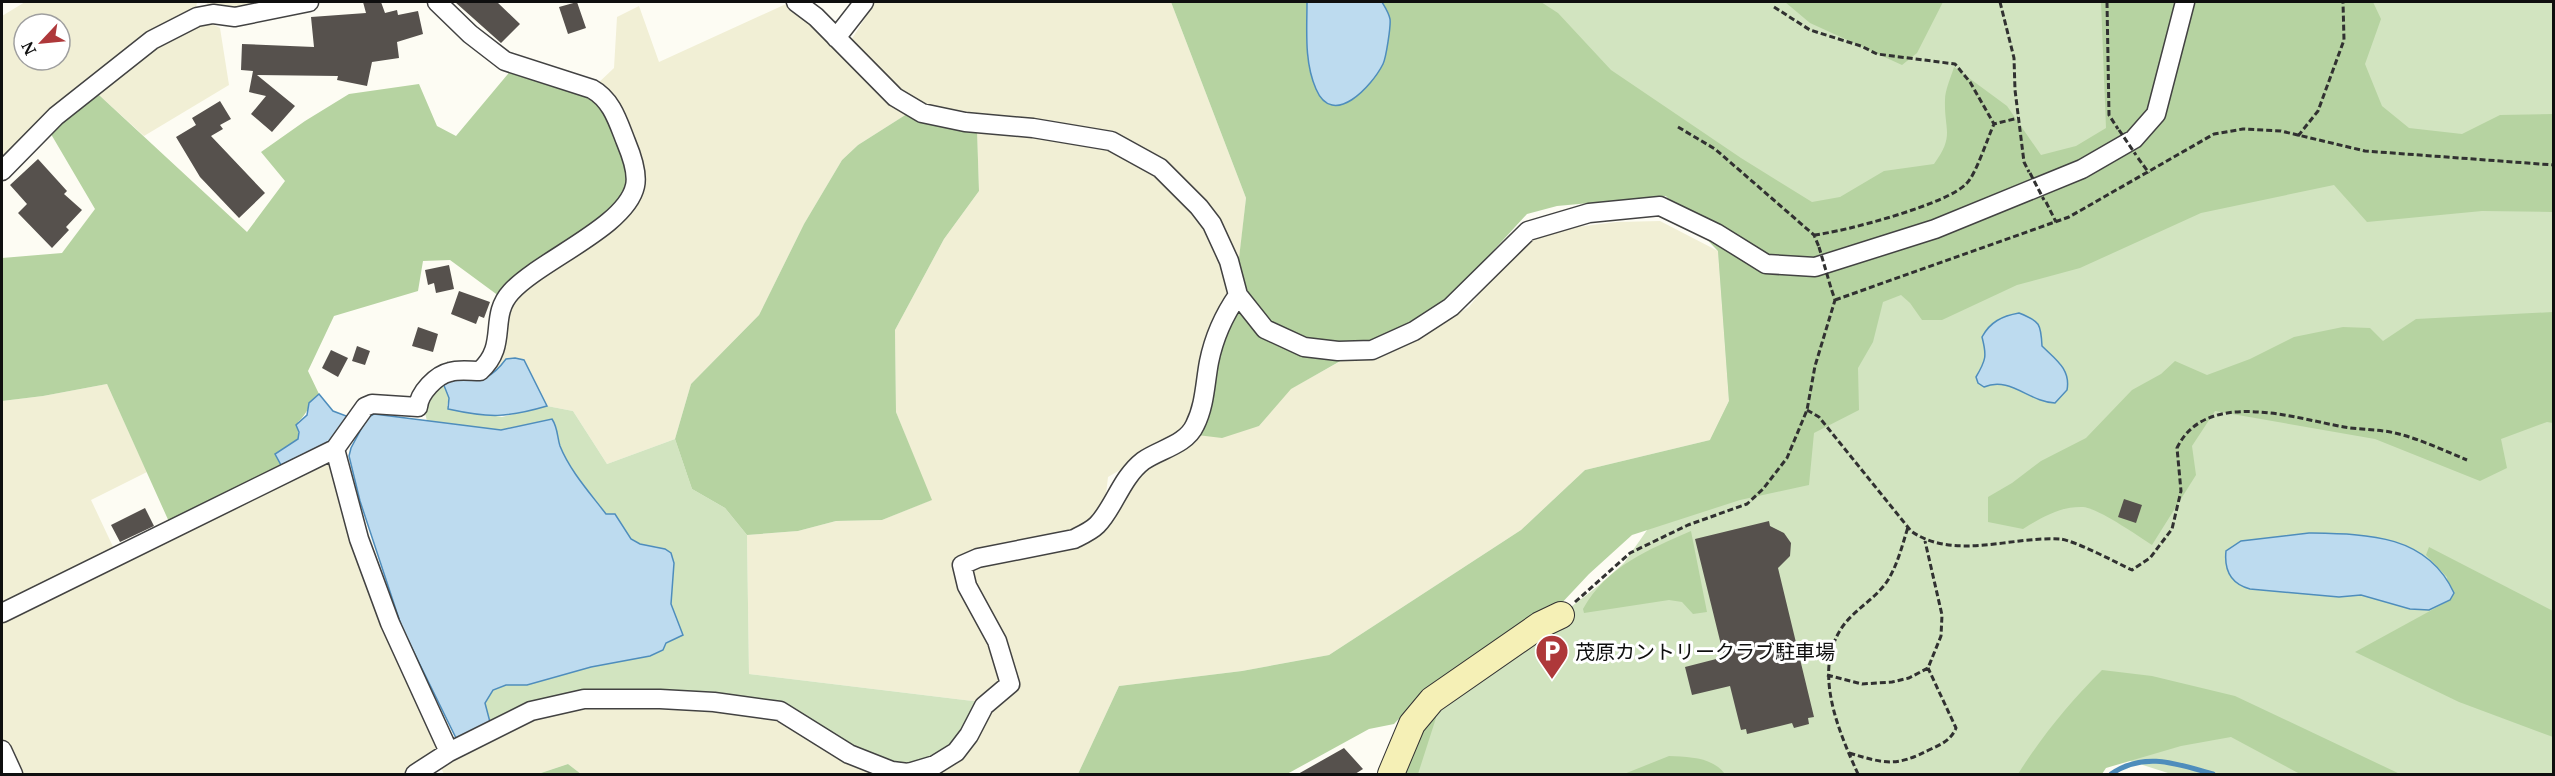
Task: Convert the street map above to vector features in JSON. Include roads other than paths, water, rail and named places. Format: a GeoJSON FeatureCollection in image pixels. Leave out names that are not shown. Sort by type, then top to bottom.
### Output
{"type":"FeatureCollection","features":[{"type":"Feature","properties":{"kind":"street"},"geometry":{"type":"LineString","coordinates":[[2,171],[56,116],[152,40],[202,9],[213,14],[235,17],[309,2]]}},
{"type":"Feature","properties":{"kind":"street"},"geometry":{"type":"LineString","coordinates":[[2,613],[335,449],[364,407],[372,404],[418,407],[419,400],[436,379],[450,372],[480,371],[490,361],[496,349],[503,305],[511,292],[626,206],[636,184],[631,155],[619,124],[602,95],[592,89],[505,62],[437,2]]}},
{"type":"Feature","properties":{"kind":"street"},"geometry":{"type":"LineString","coordinates":[[796,2],[816,17],[895,97],[922,113],[965,122],[1034,128],[1111,141],[1160,168],[1199,207],[1212,224],[1229,261],[1238,295],[1265,329],[1304,347],[1338,351],[1372,350],[1414,332],[1451,307],[1528,231],[1589,213],[1660,206],[1716,233],[1766,264],[1815,267],[1935,229],[2082,169],[2134,139],[2156,114],[2185,2]]}},
{"type":"Feature","properties":{"kind":"street"},"geometry":{"type":"LineString","coordinates":[[836,38],[864,2]]}},
{"type":"Feature","properties":{"kind":"street"},"geometry":{"type":"LineString","coordinates":[[415,774],[448,752],[531,711],[585,699],[714,702],[780,711],[849,754],[892,771],[908,773],[922,770],[946,759],[956,752],[969,735],[984,706],[1010,684],[997,641],[968,586],[962,565],[978,558],[1074,539],[1099,523],[1120,486],[1142,462],[1190,434],[1203,405],[1210,360],[1218,331],[1227,310],[1238,295]]}},
{"type":"Feature","properties":{"kind":"street"},"geometry":{"type":"LineString","coordinates":[[335,449],[359,539],[390,623],[448,752]]}},
{"type":"Feature","properties":{"kind":"street"},"geometry":{"type":"LineString","coordinates":[[1391,774],[1412,724],[1432,700],[1540,625],[1561,615]]}},
{"type":"Feature","properties":{"kind":"street"},"geometry":{"type":"LineString","coordinates":[[2,750],[13,774]]}},
{"type":"Feature","properties":{"kind":"water"},"geometry":{"type":"Polygon","coordinates":[[[1307,2],[1382,2],[1389,15],[1389,35],[1383,64],[1361,92],[1352,100],[1342,104],[1332,105],[1323,100],[1312,79],[1307,46],[1307,2]]]}},
{"type":"Feature","properties":{"kind":"water"},"geometry":{"type":"Polygon","coordinates":[[[2019,313],[2038,324],[2042,346],[2057,360],[2067,376],[2067,390],[2055,403],[2037,399],[2011,387],[1993,384],[1984,387],[1978,383],[1976,377],[1985,358],[1982,337],[1997,320],[2019,313]]]}},
{"type":"Feature","properties":{"kind":"water"},"geometry":{"type":"Polygon","coordinates":[[[506,359],[524,360],[547,406],[508,415],[475,414],[448,409],[449,398],[443,383],[484,378],[498,369],[506,359]]]}},
{"type":"Feature","properties":{"kind":"water"},"geometry":{"type":"Polygon","coordinates":[[[319,394],[333,411],[349,417],[328,443],[281,465],[275,454],[298,439],[299,432],[296,425],[307,415],[309,403],[319,394]]]}},
{"type":"Feature","properties":{"kind":"water"},"geometry":{"type":"Polygon","coordinates":[[[374,414],[501,430],[552,419],[560,446],[569,464],[606,514],[615,514],[631,539],[671,553],[674,563],[671,604],[683,635],[666,643],[663,650],[650,656],[591,667],[527,685],[506,685],[493,690],[485,703],[490,722],[456,738],[402,628],[360,501],[349,456],[367,418],[374,414]]]}},
{"type":"Feature","properties":{"kind":"water"},"geometry":{"type":"Polygon","coordinates":[[[2309,533],[2373,537],[2412,548],[2428,559],[2442,574],[2454,593],[2450,600],[2429,610],[2410,609],[2361,595],[2339,597],[2250,589],[2238,584],[2230,575],[2226,564],[2226,551],[2241,541],[2309,533]]]}},
{"type":"Feature","properties":{"kind":"waterway"},"geometry":{"type":"LineString","coordinates":[[2111,774],[2124,767],[2149,761],[2174,764],[2213,774]]}},
{"type":"Feature","properties":{"kind":"place","name":"茂原カントリークラブ駐車場"},"geometry":{"type":"Point","coordinates":[1552,680]}}]}
